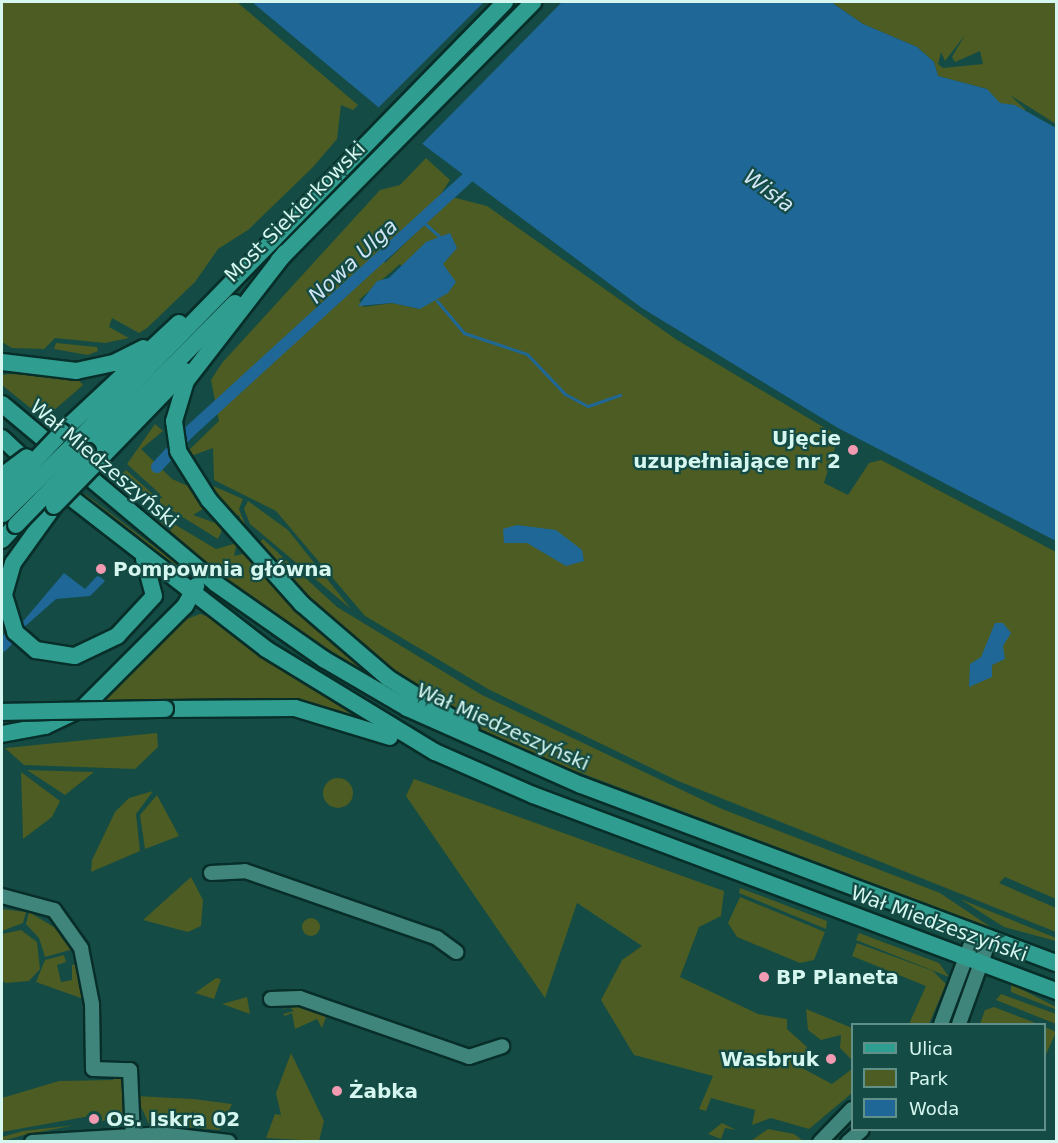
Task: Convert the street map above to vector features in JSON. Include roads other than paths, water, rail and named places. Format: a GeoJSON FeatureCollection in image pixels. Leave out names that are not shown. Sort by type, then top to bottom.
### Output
{"type":"FeatureCollection","features":[{"type":"Feature","properties":{"kind":"main road","name":"Most Siekierkowski"},"geometry":{"type":"LineString","coordinates":[[150,370],[265,248],[505,2]]}},
{"type":"Feature","properties":{"kind":"main road","name":"Most Siekierkowski"},"geometry":{"type":"LineString","coordinates":[[76,440],[150,370],[285,253],[532,2]]}},
{"type":"Feature","properties":{"kind":"main road"},"geometry":{"type":"LineString","coordinates":[[2,495],[76,440],[150,370],[191,311],[265,248]]}},
{"type":"Feature","properties":{"kind":"main road"},"geometry":{"type":"LineString","coordinates":[[285,253],[186,381],[175,409],[178,451],[192,478],[223,517],[349,646],[490,747]]}},
{"type":"Feature","properties":{"kind":"main road"},"geometry":{"type":"LineString","coordinates":[[2,362],[74,371],[94,368],[150,370],[225,330]]}},
{"type":"Feature","properties":{"kind":"main road","name":"Wał Miedzeszyński"},"geometry":{"type":"LineString","coordinates":[[2,404],[198,570],[344,672],[490,747],[1056,963]]}},
{"type":"Feature","properties":{"kind":"main road","name":"Wał Miedzeszyński"},"geometry":{"type":"LineString","coordinates":[[2,438],[194,596],[302,673],[435,752],[523,791],[1056,991]]}},
{"type":"Feature","properties":{"kind":"main road"},"geometry":{"type":"LineString","coordinates":[[2,476],[76,440]]}},
{"type":"Feature","properties":{"kind":"main road"},"geometry":{"type":"LineString","coordinates":[[2,559],[16,525],[54,506],[76,440]]}},
{"type":"Feature","properties":{"kind":"main road"},"geometry":{"type":"LineString","coordinates":[[2,540],[16,525],[76,440]]}},
{"type":"Feature","properties":{"kind":"main road"},"geometry":{"type":"LineString","coordinates":[[16,525],[5,586],[5,609],[15,632],[36,650],[65,657],[107,644],[151,602],[154,582],[142,554]]}},
{"type":"Feature","properties":{"kind":"main road"},"geometry":{"type":"LineString","coordinates":[[2,734],[19,732],[83,708],[194,596],[198,570]]}},
{"type":"Feature","properties":{"kind":"main road"},"geometry":{"type":"LineString","coordinates":[[2,712],[295,708],[332,715],[435,752]]}},
{"type":"Feature","properties":{"kind":"street"},"geometry":{"type":"LineString","coordinates":[[211,873],[245,871],[437,938],[456,952]]}},
{"type":"Feature","properties":{"kind":"street"},"geometry":{"type":"LineString","coordinates":[[2,896],[54,910],[81,948],[92,1004],[93,1069],[130,1070],[133,1135]]}},
{"type":"Feature","properties":{"kind":"street"},"geometry":{"type":"LineString","coordinates":[[942,1023],[974,960],[983,936]]}},
{"type":"Feature","properties":{"kind":"street"},"geometry":{"type":"LineString","coordinates":[[959,1023],[974,960]]}},
{"type":"Feature","properties":{"kind":"street"},"geometry":{"type":"LineString","coordinates":[[271,999],[300,998],[461,1056],[478,1057],[502,1046]]}},
{"type":"Feature","properties":{"kind":"street"},"geometry":{"type":"LineString","coordinates":[[820,1142],[851,1110]]}},
{"type":"Feature","properties":{"kind":"street"},"geometry":{"type":"LineString","coordinates":[[848,1142],[861,1131]]}},
{"type":"Feature","properties":{"kind":"street"},"geometry":{"type":"LineString","coordinates":[[32,1142],[133,1135],[229,1142]]}},
{"type":"Feature","properties":{"kind":"water","name":"Wisła"},"geometry":{"type":"Polygon","coordinates":[[[252,2],[831,2],[863,24],[917,47],[934,62],[938,76],[987,89],[1000,103],[1015,105],[1056,128],[1056,541],[838,428],[642,308],[425,146],[252,2]]]}},
{"type":"Feature","properties":{"kind":"water"},"geometry":{"type":"Polygon","coordinates":[[[450,233],[457,248],[443,264],[456,282],[448,293],[420,309],[392,303],[358,306],[377,281],[389,278],[426,242],[450,233]]]}},
{"type":"Feature","properties":{"kind":"water"},"geometry":{"type":"Polygon","coordinates":[[[517,525],[556,530],[582,550],[584,561],[566,566],[527,543],[504,543],[503,529],[517,525]]]}},
{"type":"Feature","properties":{"kind":"water"},"geometry":{"type":"Polygon","coordinates":[[[64,573],[85,589],[98,575],[105,581],[90,596],[56,599],[22,629],[20,625],[64,573]]]}},
{"type":"Feature","properties":{"kind":"water"},"geometry":{"type":"Polygon","coordinates":[[[995,623],[1003,623],[1011,633],[1003,646],[1005,659],[992,665],[992,677],[969,687],[970,664],[981,657],[995,623]]]}},
{"type":"Feature","properties":{"kind":"waterway","name":"Nowa Ulga"},"geometry":{"type":"LineString","coordinates":[[157,467],[188,433],[480,166]]}},
{"type":"Feature","properties":{"kind":"waterway"},"geometry":{"type":"LineString","coordinates":[[423,222],[439,236]]}},
{"type":"Feature","properties":{"kind":"waterway"},"geometry":{"type":"LineString","coordinates":[[437,301],[464,333],[527,354],[565,394],[588,406],[620,395]]}},
{"type":"Feature","properties":{"kind":"waterway","name":"Nowa Ulga"},"geometry":{"type":"LineString","coordinates":[[2,646],[19,628]]}},
{"type":"Feature","properties":{"kind":"place","name":"Ujęcie uzupełniające nr 2"},"geometry":{"type":"Point","coordinates":[853,450]}},
{"type":"Feature","properties":{"kind":"place","name":"Pompownia główna"},"geometry":{"type":"Point","coordinates":[101,569]}},
{"type":"Feature","properties":{"kind":"place","name":"BP Planeta"},"geometry":{"type":"Point","coordinates":[764,977]}},
{"type":"Feature","properties":{"kind":"place","name":"Wasbruk"},"geometry":{"type":"Point","coordinates":[831,1059]}},
{"type":"Feature","properties":{"kind":"place","name":"Żabka"},"geometry":{"type":"Point","coordinates":[337,1091]}},
{"type":"Feature","properties":{"kind":"place","name":"Os. Iskra 02"},"geometry":{"type":"Point","coordinates":[94,1119]}}]}
